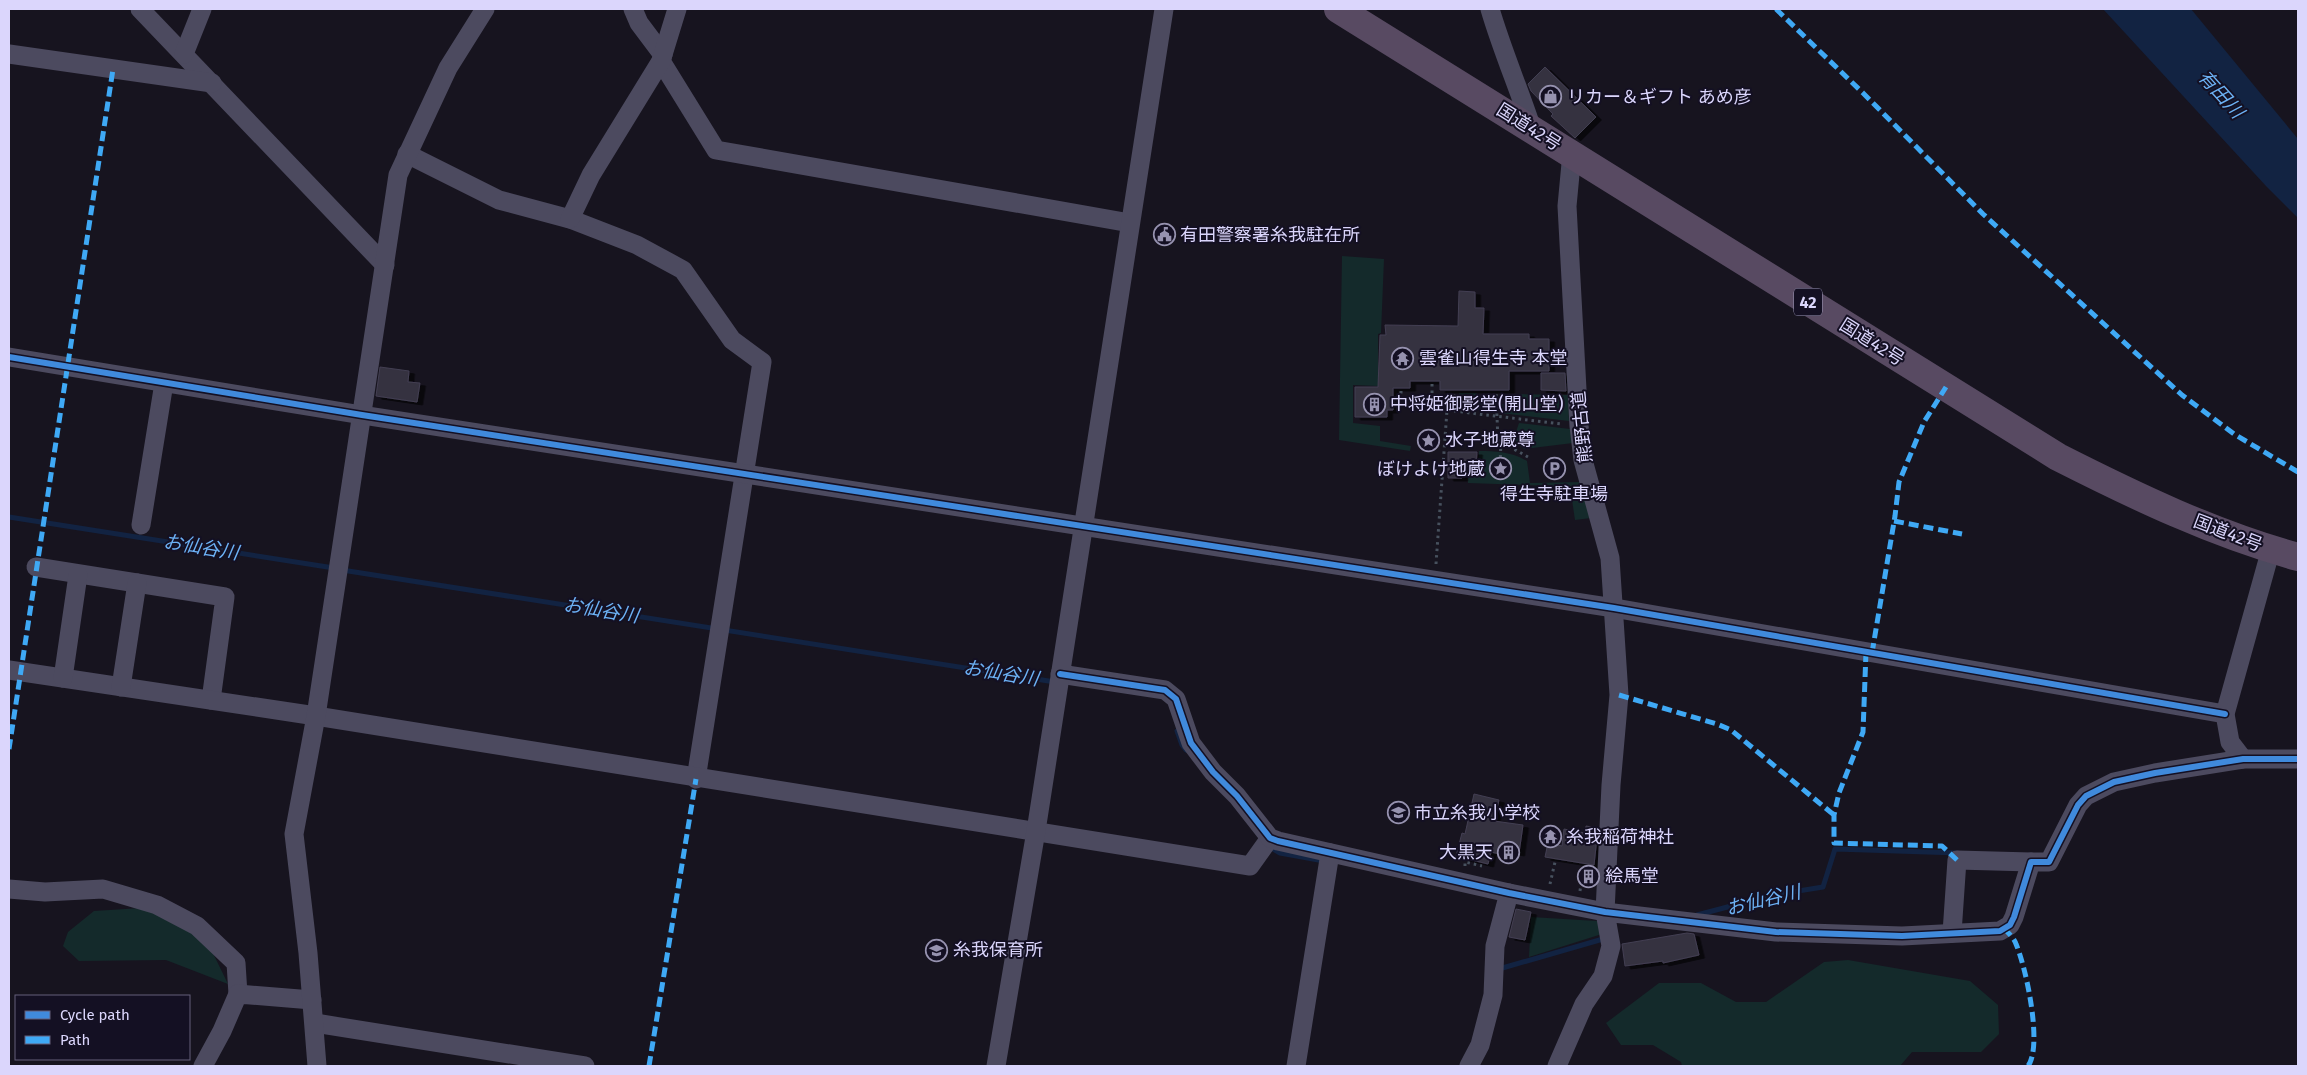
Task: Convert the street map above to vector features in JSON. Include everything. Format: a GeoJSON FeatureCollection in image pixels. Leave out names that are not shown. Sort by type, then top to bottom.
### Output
{"type":"FeatureCollection","features":[{"type":"Feature","properties":{"kind":"highway","name":"国道42号"},"geometry":{"type":"LineString","coordinates":[[1338,9],[2058,457],[2146,501],[2271,549],[2298,557]]}},
{"type":"Feature","properties":{"kind":"street"},"geometry":{"type":"LineString","coordinates":[[140,9],[385,264]]}},
{"type":"Feature","properties":{"kind":"street"},"geometry":{"type":"LineString","coordinates":[[184,54],[202,9]]}},
{"type":"Feature","properties":{"kind":"street"},"geometry":{"type":"LineString","coordinates":[[317,1066],[312,1000],[294,834],[316,716],[398,175],[448,68],[485,9]]}},
{"type":"Feature","properties":{"kind":"street"},"geometry":{"type":"LineString","coordinates":[[633,9],[716,150],[750,158],[1130,223]]}},
{"type":"Feature","properties":{"kind":"street"},"geometry":{"type":"LineString","coordinates":[[570,218],[591,175],[662,58],[677,9]]}},
{"type":"Feature","properties":{"kind":"street"},"geometry":{"type":"LineString","coordinates":[[996,1066],[1036,831],[1164,9]]}},
{"type":"Feature","properties":{"kind":"street"},"geometry":{"type":"LineString","coordinates":[[1490,9],[1520,90],[1532,129]]}},
{"type":"Feature","properties":{"kind":"street"},"geometry":{"type":"LineString","coordinates":[[9,54],[212,83]]}},
{"type":"Feature","properties":{"kind":"street","name":"熊野古道"},"geometry":{"type":"LineString","coordinates":[[1557,1066],[1584,1004],[1603,976],[1610,946],[1605,912],[1611,785],[1619,695],[1610,558],[1583,460],[1579,426],[1567,206],[1572,153]]}},
{"type":"Feature","properties":{"kind":"street"},"geometry":{"type":"LineString","coordinates":[[407,154],[499,200],[570,218],[637,245],[683,270],[732,340],[762,362],[696,779]]}},
{"type":"Feature","properties":{"kind":"street"},"geometry":{"type":"LineString","coordinates":[[9,357],[745,474],[1614,608],[2225,714]]}},
{"type":"Feature","properties":{"kind":"street"},"geometry":{"type":"LineString","coordinates":[[141,525],[164,383]]}},
{"type":"Feature","properties":{"kind":"street"},"geometry":{"type":"LineString","coordinates":[[2244,759],[2230,742],[2225,714],[2271,549]]}},
{"type":"Feature","properties":{"kind":"street"},"geometry":{"type":"LineString","coordinates":[[36,567],[225,597],[211,700]]}},
{"type":"Feature","properties":{"kind":"street"},"geometry":{"type":"LineString","coordinates":[[63,678],[78,575]]}},
{"type":"Feature","properties":{"kind":"street"},"geometry":{"type":"LineString","coordinates":[[121,687],[137,583]]}},
{"type":"Feature","properties":{"kind":"street"},"geometry":{"type":"LineString","coordinates":[[9,670],[316,716],[696,779],[1250,866],[1270,838]]}},
{"type":"Feature","properties":{"kind":"street"},"geometry":{"type":"LineString","coordinates":[[1060,674],[1164,690],[1176,698],[1191,743],[1213,772],[1237,796],[1270,838],[1509,893],[1605,912],[1776,932],[1859,936],[2000,931],[2010,925],[2031,862]]}},
{"type":"Feature","properties":{"kind":"street"},"geometry":{"type":"LineString","coordinates":[[1952,933],[1958,860],[2049,862],[2078,805],[2086,796],[2095,791],[2114,782],[2155,773],[2244,759],[2298,759]]}},
{"type":"Feature","properties":{"kind":"street"},"geometry":{"type":"LineString","coordinates":[[1296,1066],[1330,852]]}},
{"type":"Feature","properties":{"kind":"street"},"geometry":{"type":"LineString","coordinates":[[9,889],[45,892],[103,889],[157,905],[197,926],[236,963],[238,994],[222,1031],[203,1066]]}},
{"type":"Feature","properties":{"kind":"street"},"geometry":{"type":"LineString","coordinates":[[1469,1066],[1480,1045],[1493,995],[1495,946],[1509,893]]}},
{"type":"Feature","properties":{"kind":"street"},"geometry":{"type":"LineString","coordinates":[[238,994],[312,1000]]}},
{"type":"Feature","properties":{"kind":"street"},"geometry":{"type":"LineString","coordinates":[[314,1023],[584,1066]]}},
{"type":"Feature","properties":{"kind":"path"},"geometry":{"type":"LineString","coordinates":[[1432,384],[1432,408]]}},
{"type":"Feature","properties":{"kind":"path"},"geometry":{"type":"LineString","coordinates":[[1401,391],[1401,404]]}},
{"type":"Feature","properties":{"kind":"path"},"geometry":{"type":"LineString","coordinates":[[1453,410],[1454,393]]}},
{"type":"Feature","properties":{"kind":"path"},"geometry":{"type":"LineString","coordinates":[[1496,394],[1498,440],[1528,457]]}},
{"type":"Feature","properties":{"kind":"path"},"geometry":{"type":"LineString","coordinates":[[1396,404],[1562,424]]}},
{"type":"Feature","properties":{"kind":"path"},"geometry":{"type":"LineString","coordinates":[[1434,580],[1447,410]]}},
{"type":"Feature","properties":{"kind":"path"},"geometry":{"type":"LineString","coordinates":[[1500,464],[1501,442]]}},
{"type":"Feature","properties":{"kind":"path"},"geometry":{"type":"LineString","coordinates":[[1465,862],[1482,866]]}},
{"type":"Feature","properties":{"kind":"path"},"geometry":{"type":"LineString","coordinates":[[1549,890],[1555,862]]}},
{"type":"Feature","properties":{"kind":"path"},"geometry":{"type":"LineString","coordinates":[[1575,891],[1579,892],[1583,869]]}},
{"type":"Feature","properties":{"kind":"path"},"geometry":{"type":"LineString","coordinates":[[1550,886],[1558,888]]}},
{"type":"Feature","properties":{"kind":"green space"},"geometry":{"type":"Polygon","coordinates":[[[1342,256],[1384,259],[1381,333],[1378,334],[1378,386],[1353,385],[1353,423],[1380,426],[1380,441],[1411,446],[1410,451],[1339,440],[1342,256]]]}},
{"type":"Feature","properties":{"kind":"green space"},"geometry":{"type":"Polygon","coordinates":[[[1459,393],[1477,393],[1477,398],[1492,399],[1492,411],[1459,408],[1459,393]]]}},
{"type":"Feature","properties":{"kind":"green space"},"geometry":{"type":"Polygon","coordinates":[[[1512,394],[1568,395],[1569,421],[1500,413],[1501,404],[1512,404],[1512,394]]]}},
{"type":"Feature","properties":{"kind":"green space"},"geometry":{"type":"Polygon","coordinates":[[[1519,423],[1570,429],[1573,443],[1524,449],[1516,443],[1516,432],[1519,423]]]}},
{"type":"Feature","properties":{"kind":"green space"},"geometry":{"type":"Polygon","coordinates":[[[1479,451],[1504,453],[1527,461],[1530,483],[1580,482],[1580,487],[1468,483],[1468,470],[1478,468],[1479,451]]]}},
{"type":"Feature","properties":{"kind":"green space"},"geometry":{"type":"Polygon","coordinates":[[[1589,498],[1591,518],[1575,520],[1572,500],[1589,498]]]}},
{"type":"Feature","properties":{"kind":"green space"},"geometry":{"type":"Polygon","coordinates":[[[157,907],[208,943],[228,984],[166,960],[79,961],[63,946],[68,932],[94,911],[157,907]]]}},
{"type":"Feature","properties":{"kind":"green space"},"geometry":{"type":"Polygon","coordinates":[[[1531,917],[1597,921],[1602,934],[1529,957],[1531,917]]]}},
{"type":"Feature","properties":{"kind":"green space"},"geometry":{"type":"Polygon","coordinates":[[[1848,960],[1970,981],[1998,1005],[1999,1034],[1981,1052],[1912,1052],[1900,1066],[1682,1066],[1681,1062],[1653,1045],[1621,1045],[1606,1023],[1659,983],[1701,983],[1736,1002],[1766,1002],[1824,962],[1848,960]]]}},
{"type":"Feature","properties":{"kind":"water","name":"有田川"},"geometry":{"type":"Polygon","coordinates":[[[2103,9],[2191,9],[2298,139],[2298,218],[2266,186],[2103,9]]]}},
{"type":"Feature","properties":{"kind":"building"},"geometry":{"type":"Polygon","coordinates":[[[1545,67],[1596,117],[1575,138],[1551,116],[1553,114],[1531,91],[1528,84],[1545,67]]]}},
{"type":"Feature","properties":{"kind":"building"},"geometry":{"type":"Polygon","coordinates":[[[1459,291],[1475,292],[1475,308],[1484,308],[1483,334],[1529,334],[1529,339],[1549,339],[1549,371],[1509,371],[1509,390],[1440,390],[1440,381],[1410,381],[1410,388],[1393,388],[1393,410],[1387,410],[1387,417],[1355,417],[1355,387],[1378,387],[1380,335],[1386,335],[1385,325],[1458,326],[1459,291]]]}},
{"type":"Feature","properties":{"kind":"building"},"geometry":{"type":"Polygon","coordinates":[[[380,367],[409,371],[408,382],[420,383],[417,402],[376,396],[380,367]]]}},
{"type":"Feature","properties":{"kind":"building"},"geometry":{"type":"Polygon","coordinates":[[[1541,373],[1565,373],[1566,391],[1541,390],[1541,373]]]}},
{"type":"Feature","properties":{"kind":"building"},"geometry":{"type":"Polygon","coordinates":[[[1448,452],[1477,452],[1476,467],[1462,466],[1462,478],[1448,478],[1448,452]]]}},
{"type":"Feature","properties":{"kind":"building"},"geometry":{"type":"Polygon","coordinates":[[[1474,794],[1499,800],[1494,821],[1523,825],[1519,853],[1513,852],[1512,857],[1491,852],[1488,864],[1456,856],[1462,833],[1465,834],[1474,794]]]}},
{"type":"Feature","properties":{"kind":"building"},"geometry":{"type":"Polygon","coordinates":[[[1586,826],[1598,828],[1594,865],[1545,857],[1548,843],[1562,846],[1564,829],[1585,833],[1586,826]]]}},
{"type":"Feature","properties":{"kind":"building"},"geometry":{"type":"Polygon","coordinates":[[[1516,909],[1531,912],[1525,940],[1509,937],[1516,909]]]}},
{"type":"Feature","properties":{"kind":"building"},"geometry":{"type":"Polygon","coordinates":[[[1687,933],[1694,934],[1699,955],[1663,963],[1663,961],[1625,966],[1622,944],[1687,933]]]}},
{"type":"Feature","properties":{"kind":"waterway","name":"お仙谷川"},"geometry":{"type":"LineString","coordinates":[[9,517],[334,568]]}},
{"type":"Feature","properties":{"kind":"waterway","name":"お仙谷川"},"geometry":{"type":"LineString","coordinates":[[342,570],[1055,682]]}},
{"type":"Feature","properties":{"kind":"waterway","name":"お仙谷川"},"geometry":{"type":"LineString","coordinates":[[1177,731],[1186,750]]}},
{"type":"Feature","properties":{"kind":"waterway","name":"お仙谷川"},"geometry":{"type":"LineString","coordinates":[[1268,846],[1280,853],[1324,861]]}},
{"type":"Feature","properties":{"kind":"waterway","name":"お仙谷川"},"geometry":{"type":"LineString","coordinates":[[1697,915],[1773,895],[1823,887],[1835,849],[1958,853]]}},
{"type":"Feature","properties":{"kind":"waterway"},"geometry":{"type":"LineString","coordinates":[[1499,969],[1603,939]]}},
{"type":"Feature","properties":{"kind":"marked path"},"geometry":{"type":"LineString","coordinates":[[1776,9],[1863,93],[1983,214],[2182,395],[2234,434],[2298,472]]}},
{"type":"Feature","properties":{"kind":"marked path"},"geometry":{"type":"LineString","coordinates":[[9,749],[113,69]]}},
{"type":"Feature","properties":{"kind":"marked path"},"geometry":{"type":"LineString","coordinates":[[1872,653],[1899,482],[1924,422],[1946,387]]}},
{"type":"Feature","properties":{"kind":"marked path"},"geometry":{"type":"LineString","coordinates":[[1894,521],[1962,534]]}},
{"type":"Feature","properties":{"kind":"marked path"},"geometry":{"type":"LineString","coordinates":[[1866,652],[1863,732],[1839,793],[1834,815],[1834,843],[1942,846],[1957,860]]}},
{"type":"Feature","properties":{"kind":"marked path"},"geometry":{"type":"LineString","coordinates":[[1619,695],[1717,724],[1731,730],[1834,815]]}},
{"type":"Feature","properties":{"kind":"marked path"},"geometry":{"type":"LineString","coordinates":[[649,1066],[696,779]]}},
{"type":"Feature","properties":{"kind":"marked path"},"geometry":{"type":"LineString","coordinates":[[2004,928],[2016,944],[2028,987],[2034,1042],[2028,1066]]}},
{"type":"Feature","properties":{"kind":"cycle path"},"geometry":{"type":"LineString","coordinates":[[9,357],[362,415],[1614,608],[2225,714]]}},
{"type":"Feature","properties":{"kind":"cycle path"},"geometry":{"type":"LineString","coordinates":[[1060,674],[1165,690],[1176,699],[1191,743],[1213,772],[1237,796],[1270,838],[1278,841],[1509,893],[1605,912],[1776,932],[1902,936],[2000,931],[2010,925],[2014,917],[2031,862],[2049,862],[2078,805],[2086,796],[2114,782],[2155,773],[2243,759],[2298,759]]}},
{"type":"Feature","properties":{"kind":"place","name":"リカー＆ギフト あめ彦"},"geometry":{"type":"Point","coordinates":[1551,97]}},
{"type":"Feature","properties":{"kind":"place","name":"有田警察署糸我駐在所"},"geometry":{"type":"Point","coordinates":[1164,235]}},
{"type":"Feature","properties":{"kind":"place","name":"雲雀山得生寺 本堂"},"geometry":{"type":"Point","coordinates":[1403,358]}},
{"type":"Feature","properties":{"kind":"place","name":"中将姫御影堂(開山堂)"},"geometry":{"type":"Point","coordinates":[1374,404]}},
{"type":"Feature","properties":{"kind":"place","name":"水子地蔵尊"},"geometry":{"type":"Point","coordinates":[1429,440]}},
{"type":"Feature","properties":{"kind":"place","name":"ぼけよけ地蔵"},"geometry":{"type":"Point","coordinates":[1501,469]}},
{"type":"Feature","properties":{"kind":"place","name":"得生寺駐車場"},"geometry":{"type":"Point","coordinates":[1554,469]}},
{"type":"Feature","properties":{"kind":"place","name":"市立糸我小学校"},"geometry":{"type":"Point","coordinates":[1398,813]}},
{"type":"Feature","properties":{"kind":"place","name":"糸我稲荷神社"},"geometry":{"type":"Point","coordinates":[1550,837]}},
{"type":"Feature","properties":{"kind":"place","name":"大黒天"},"geometry":{"type":"Point","coordinates":[1509,852]}},
{"type":"Feature","properties":{"kind":"place","name":"絵馬堂"},"geometry":{"type":"Point","coordinates":[1589,876]}},
{"type":"Feature","properties":{"kind":"place","name":"糸我保育所"},"geometry":{"type":"Point","coordinates":[937,950]}}]}
